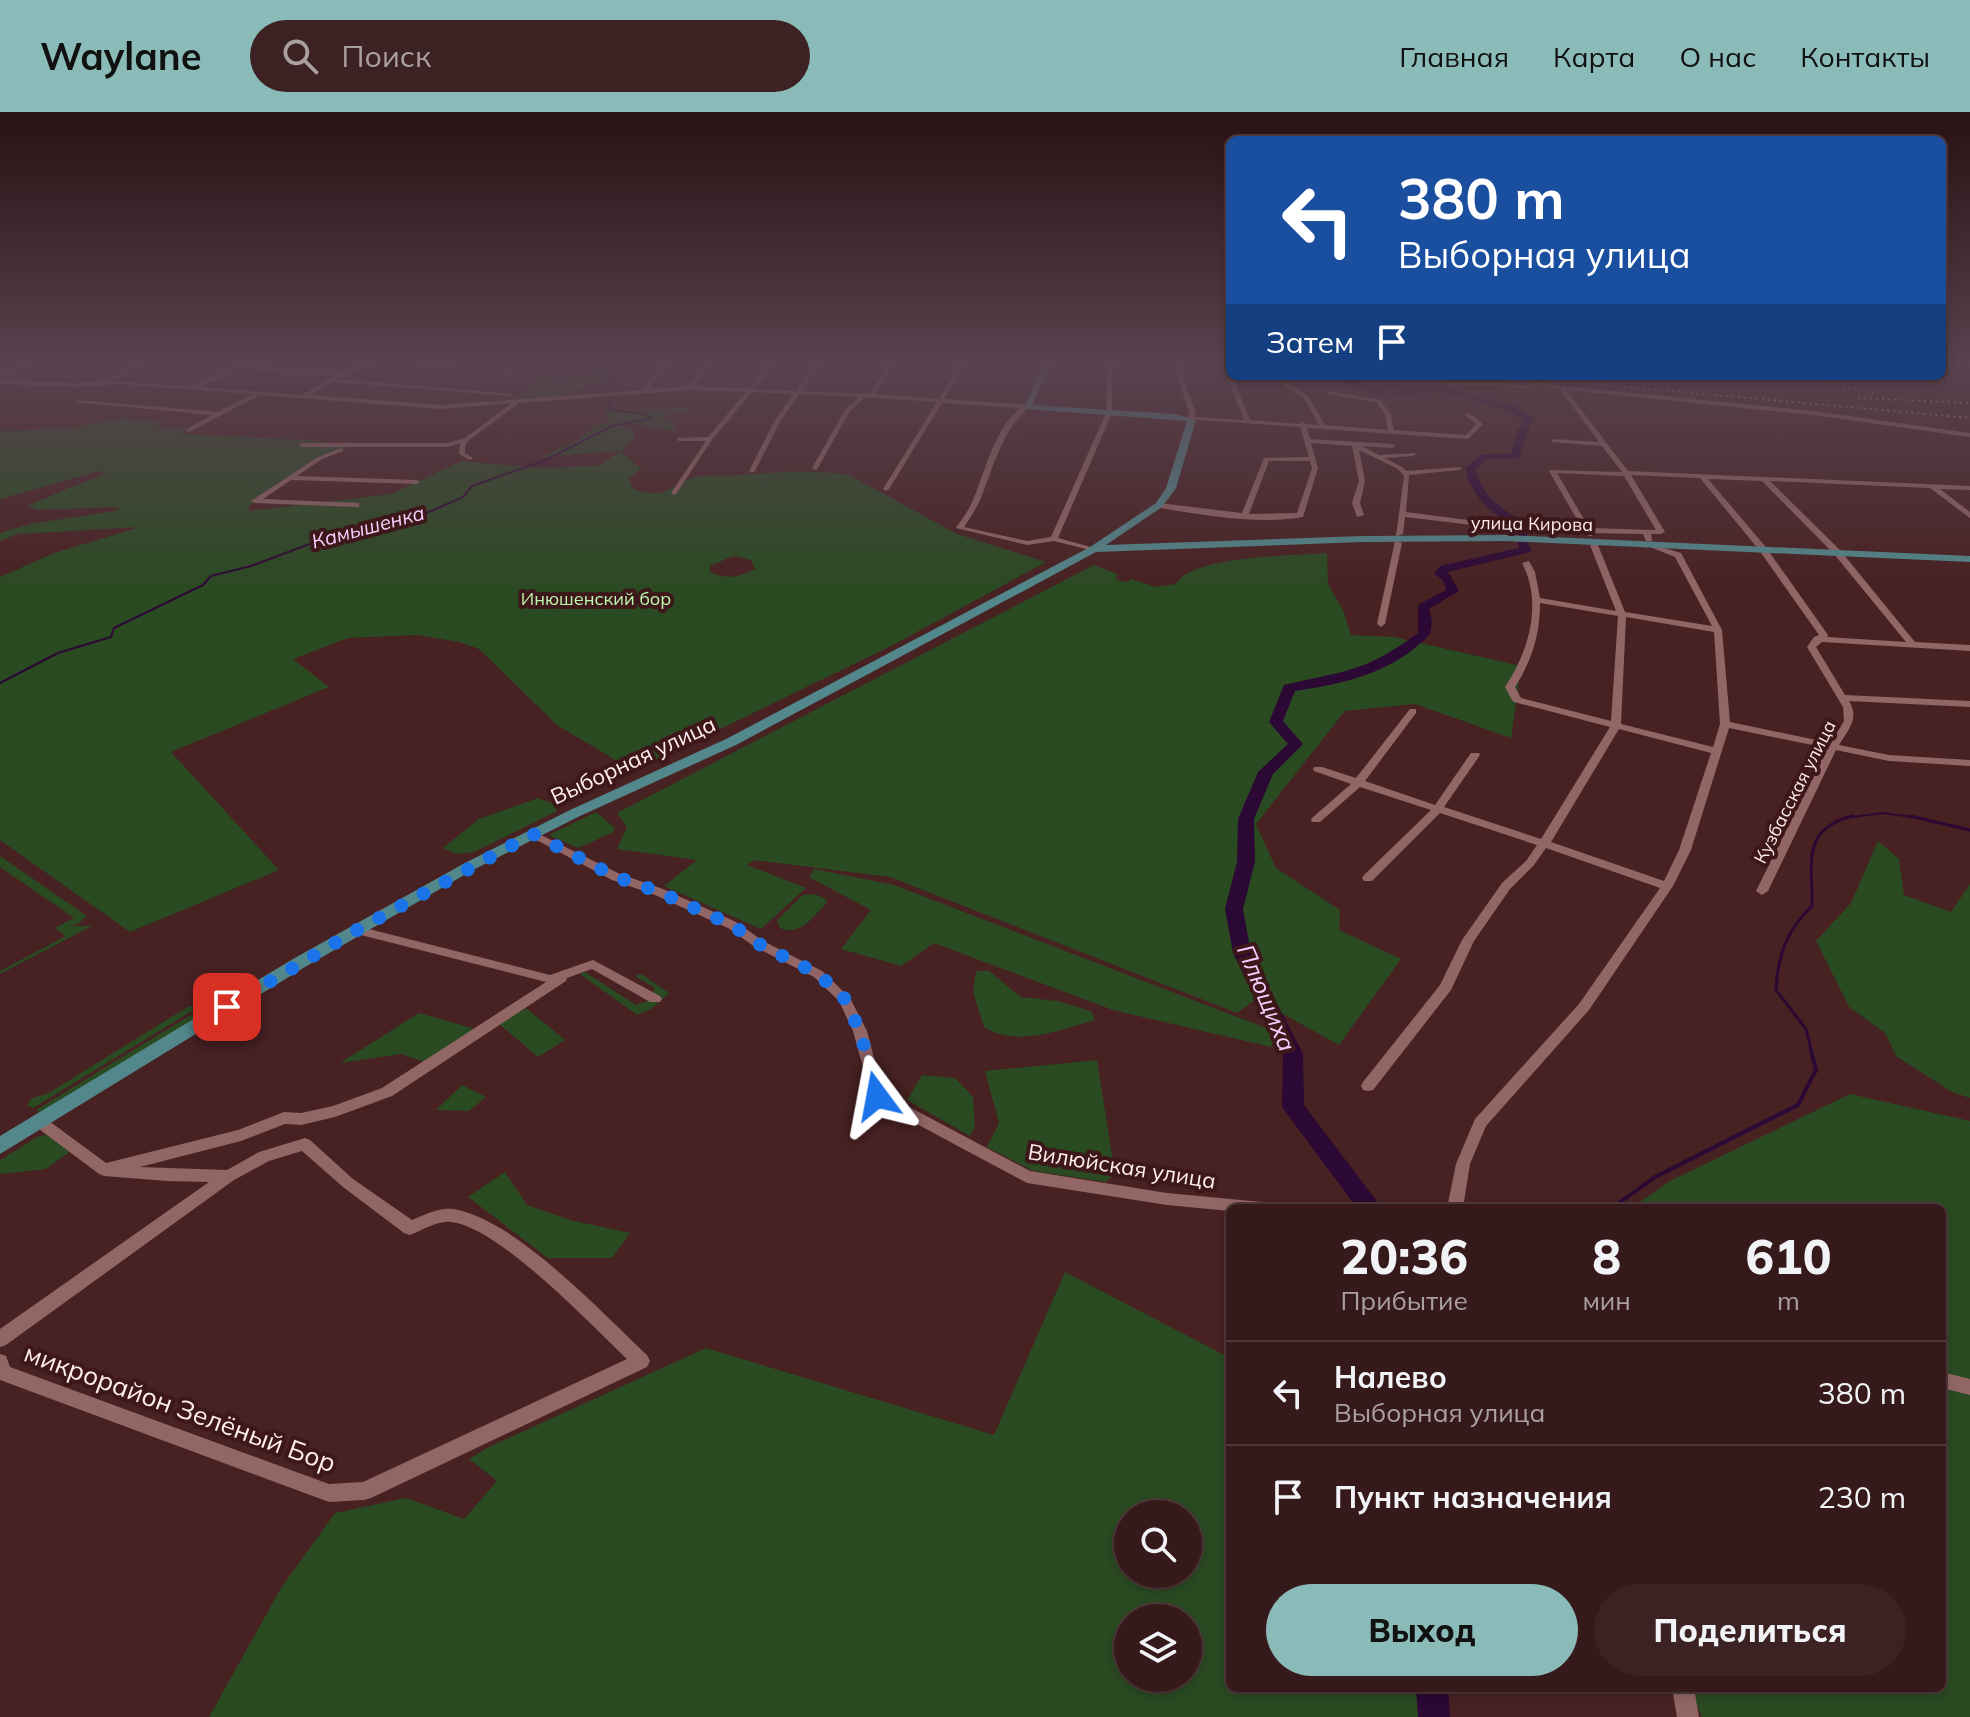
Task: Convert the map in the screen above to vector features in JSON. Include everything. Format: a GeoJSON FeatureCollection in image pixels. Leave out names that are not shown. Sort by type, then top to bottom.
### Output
{"type":"FeatureCollection","features":[{"type":"Feature","properties":{"kind":"main road","name":"Выборная улица"},"geometry":{"type":"LineString","coordinates":[[0,1146],[357,930],[533,834],[731,742],[1094,549],[1159,505],[1171,488],[1187,439]]}},
{"type":"Feature","properties":{"kind":"main road","name":"улица Кирова"},"geometry":{"type":"LineString","coordinates":[[1094,549],[1423,539],[1695,545],[1970,559]]}},
{"type":"Feature","properties":{"kind":"street"},"geometry":{"type":"LineString","coordinates":[[302,445],[442,446],[467,439]]}},
{"type":"Feature","properties":{"kind":"street"},"geometry":{"type":"LineString","coordinates":[[467,439],[462,454],[470,458]]}},
{"type":"Feature","properties":{"kind":"street"},"geometry":{"type":"LineString","coordinates":[[679,439],[710,439]]}},
{"type":"Feature","properties":{"kind":"street"},"geometry":{"type":"LineString","coordinates":[[674,493],[710,439]]}},
{"type":"Feature","properties":{"kind":"street"},"geometry":{"type":"LineString","coordinates":[[752,471],[768,439]]}},
{"type":"Feature","properties":{"kind":"street"},"geometry":{"type":"LineString","coordinates":[[815,468],[832,439]]}},
{"type":"Feature","properties":{"kind":"street"},"geometry":{"type":"LineString","coordinates":[[886,489],[916,439]]}},
{"type":"Feature","properties":{"kind":"street"},"geometry":{"type":"LineString","coordinates":[[1003,439],[975,505],[960,528],[1027,543],[1054,539],[1094,549]]}},
{"type":"Feature","properties":{"kind":"street"},"geometry":{"type":"LineString","coordinates":[[1054,539],[1098,439]]}},
{"type":"Feature","properties":{"kind":"street"},"geometry":{"type":"LineString","coordinates":[[1600,439],[1626,473],[1661,532],[1650,539]]}},
{"type":"Feature","properties":{"kind":"street"},"geometry":{"type":"LineString","coordinates":[[1159,505],[1207,512],[1293,517],[1301,513],[1314,472],[1306,441],[1392,446]]}},
{"type":"Feature","properties":{"kind":"street"},"geometry":{"type":"LineString","coordinates":[[1554,441],[1604,444]]}},
{"type":"Feature","properties":{"kind":"street"},"geometry":{"type":"LineString","coordinates":[[1355,445],[1407,476],[1381,624]]}},
{"type":"Feature","properties":{"kind":"street"},"geometry":{"type":"LineString","coordinates":[[1355,445],[1362,481],[1356,503],[1360,515]]}},
{"type":"Feature","properties":{"kind":"street"},"geometry":{"type":"LineString","coordinates":[[353,446],[320,458],[255,501],[356,505]]}},
{"type":"Feature","properties":{"kind":"street"},"geometry":{"type":"LineString","coordinates":[[1379,457],[1413,454]]}},
{"type":"Feature","properties":{"kind":"street"},"geometry":{"type":"LineString","coordinates":[[1245,514],[1266,459],[1313,459]]}},
{"type":"Feature","properties":{"kind":"street"},"geometry":{"type":"LineString","coordinates":[[1404,473],[1459,468]]}},
{"type":"Feature","properties":{"kind":"street"},"geometry":{"type":"LineString","coordinates":[[1368,1086],[1446,987],[1468,940],[1506,886],[1530,863],[1545,842],[1616,726],[1622,616],[1590,537],[1552,471],[1970,488]]}},
{"type":"Feature","properties":{"kind":"street","name":"Кузбасская улица"},"geometry":{"type":"LineString","coordinates":[[1702,476],[1762,548],[1824,635],[1811,647],[1848,707],[1849,721],[1762,891]]}},
{"type":"Feature","properties":{"kind":"street"},"geometry":{"type":"LineString","coordinates":[[290,478],[417,482]]}},
{"type":"Feature","properties":{"kind":"street"},"geometry":{"type":"LineString","coordinates":[[1764,479],[1837,552],[1913,645]]}},
{"type":"Feature","properties":{"kind":"street"},"geometry":{"type":"LineString","coordinates":[[1933,487],[1970,516]]}},
{"type":"Feature","properties":{"kind":"street"},"geometry":{"type":"LineString","coordinates":[[1402,514],[1514,528]]}},
{"type":"Feature","properties":{"kind":"street"},"geometry":{"type":"LineString","coordinates":[[1456,1204],[1463,1164],[1480,1123],[1584,1007],[1667,886],[1685,850],[1725,724],[1718,630],[1678,555],[1650,539],[1590,537],[1544,529]]}},
{"type":"Feature","properties":{"kind":"street"},"geometry":{"type":"LineString","coordinates":[[1526,563],[1530,569],[1535,600],[1528,656],[1510,687],[1517,700],[1715,751]]}},
{"type":"Feature","properties":{"kind":"street"},"geometry":{"type":"LineString","coordinates":[[1535,600],[1718,630]]}},
{"type":"Feature","properties":{"kind":"street"},"geometry":{"type":"LineString","coordinates":[[1817,639],[1970,648]]}},
{"type":"Feature","properties":{"kind":"street"},"geometry":{"type":"LineString","coordinates":[[1843,698],[1970,704]]}},
{"type":"Feature","properties":{"kind":"street"},"geometry":{"type":"LineString","coordinates":[[1316,820],[1358,783],[1413,711]]}},
{"type":"Feature","properties":{"kind":"street"},"geometry":{"type":"LineString","coordinates":[[1725,724],[1889,758],[1970,763]]}},
{"type":"Feature","properties":{"kind":"street"},"geometry":{"type":"LineString","coordinates":[[1368,878],[1437,810],[1475,755]]}},
{"type":"Feature","properties":{"kind":"street"},"geometry":{"type":"LineString","coordinates":[[1318,769],[1437,810],[1545,842],[1667,886]]}},
{"type":"Feature","properties":{"kind":"street","name":"Вилюйская улица"},"geometry":{"type":"LineString","coordinates":[[533,834],[616,877],[659,892],[732,925],[759,944],[818,974],[844,998],[860,1031],[877,1096],[984,1156],[1027,1177],[1167,1199],[1226,1205]]}},
{"type":"Feature","properties":{"kind":"street"},"geometry":{"type":"LineString","coordinates":[[357,930],[551,979],[561,978]]}},
{"type":"Feature","properties":{"kind":"street"},"geometry":{"type":"LineString","coordinates":[[104,1170],[241,1135],[284,1118],[301,1119],[335,1111],[387,1092],[561,978],[593,964],[655,999]]}},
{"type":"Feature","properties":{"kind":"street"},"geometry":{"type":"LineString","coordinates":[[40,1122],[104,1170],[229,1176]]}},
{"type":"Feature","properties":{"kind":"street","name":"микрорайон Зелёный Бор"},"geometry":{"type":"LineString","coordinates":[[0,1339],[229,1176],[264,1156],[305,1144],[348,1183],[410,1228],[449,1214],[471,1220],[503,1240],[560,1285],[641,1361],[364,1491],[329,1493],[3,1373],[0,1362]]}},
{"type":"Feature","properties":{"kind":"street"},"geometry":{"type":"LineString","coordinates":[[1946,1381],[1970,1387]]}},
{"type":"Feature","properties":{"kind":"street"},"geometry":{"type":"LineString","coordinates":[[1684,1692],[1688,1717]]}},
{"type":"Feature","properties":{"kind":"green space","name":"Инюшенский бор"},"geometry":{"type":"Polygon","coordinates":[[[0,439],[284,439],[353,446],[320,458],[249,506],[249,511],[391,494],[462,461],[537,468],[597,466],[621,451],[641,469],[629,478],[632,488],[654,493],[661,493],[686,480],[706,476],[809,472],[851,476],[957,534],[1046,562],[893,645],[634,771],[557,725],[479,649],[459,642],[417,635],[348,638],[293,659],[329,687],[171,752],[279,870],[130,932],[0,840],[0,577],[54,553],[140,527],[17,534],[0,541],[0,533],[30,524],[120,510],[116,509],[119,507],[36,510],[29,505],[105,473],[99,471],[0,499],[0,439]],[[733,556],[710,566],[710,572],[727,577],[755,569],[751,560],[733,556]]]}},
{"type":"Feature","properties":{"kind":"green space"},"geometry":{"type":"Polygon","coordinates":[[[579,439],[633,439],[621,451],[541,457],[579,439]]]}},
{"type":"Feature","properties":{"kind":"green space"},"geometry":{"type":"Polygon","coordinates":[[[1327,553],[1328,584],[1344,612],[1351,635],[1394,637],[1521,666],[1511,738],[1415,704],[1345,711],[1256,824],[1276,868],[1340,910],[1339,930],[1401,959],[1339,1045],[1256,999],[1237,1013],[890,877],[755,860],[747,865],[806,888],[761,929],[664,886],[697,860],[617,849],[627,827],[617,813],[1094,565],[1117,574],[1116,580],[1127,582],[1132,579],[1156,587],[1176,584],[1185,574],[1222,562],[1327,553]]]}},
{"type":"Feature","properties":{"kind":"green space"},"geometry":{"type":"Polygon","coordinates":[[[538,798],[554,804],[557,811],[474,852],[456,854],[443,848],[479,819],[538,798]]]}},
{"type":"Feature","properties":{"kind":"green space"},"geometry":{"type":"Polygon","coordinates":[[[596,812],[614,827],[614,832],[578,848],[549,835],[596,812]]]}},
{"type":"Feature","properties":{"kind":"green space"},"geometry":{"type":"Polygon","coordinates":[[[1878,841],[1899,859],[1904,895],[1951,912],[1970,884],[1970,1098],[1952,1092],[1896,1056],[1885,1033],[1849,1007],[1816,941],[1851,903],[1878,841]]]}},
{"type":"Feature","properties":{"kind":"green space"},"geometry":{"type":"Polygon","coordinates":[[[0,856],[87,916],[78,924],[67,926],[92,926],[0,974],[0,971],[66,936],[55,928],[74,918],[0,867],[0,856]]]}},
{"type":"Feature","properties":{"kind":"green space"},"geometry":{"type":"Polygon","coordinates":[[[814,869],[894,885],[1279,1033],[1271,1047],[1113,1010],[934,943],[901,966],[841,949],[871,910],[809,877],[814,869]]]}},
{"type":"Feature","properties":{"kind":"green space"},"geometry":{"type":"Polygon","coordinates":[[[815,894],[826,899],[827,903],[812,919],[794,930],[780,928],[777,920],[803,895],[815,894]]]}},
{"type":"Feature","properties":{"kind":"green space"},"geometry":{"type":"Polygon","coordinates":[[[976,971],[989,971],[1021,997],[1057,1001],[1091,1011],[1095,1020],[1024,1037],[997,1033],[984,1027],[973,992],[976,971]]]}},
{"type":"Feature","properties":{"kind":"green space"},"geometry":{"type":"Polygon","coordinates":[[[585,972],[636,1005],[654,999],[651,996],[655,988],[635,976],[641,974],[669,993],[651,1009],[637,1015],[580,974],[585,972]]]}},
{"type":"Feature","properties":{"kind":"green space"},"geometry":{"type":"Polygon","coordinates":[[[228,992],[234,996],[40,1112],[36,1110],[228,992]]]}},
{"type":"Feature","properties":{"kind":"green space"},"geometry":{"type":"Polygon","coordinates":[[[189,1006],[197,1008],[33,1108],[27,1105],[32,1098],[47,1094],[189,1006]]]}},
{"type":"Feature","properties":{"kind":"green space"},"geometry":{"type":"Polygon","coordinates":[[[526,1008],[565,1040],[538,1057],[499,1024],[526,1008]]]}},
{"type":"Feature","properties":{"kind":"green space"},"geometry":{"type":"Polygon","coordinates":[[[419,1013],[475,1029],[424,1062],[401,1054],[340,1063],[419,1013]]]}},
{"type":"Feature","properties":{"kind":"green space"},"geometry":{"type":"Polygon","coordinates":[[[1097,1060],[1115,1174],[1106,1182],[1033,1171],[987,1147],[999,1123],[985,1071],[1097,1060]]]}},
{"type":"Feature","properties":{"kind":"green space"},"geometry":{"type":"Polygon","coordinates":[[[922,1075],[955,1078],[973,1097],[975,1126],[970,1136],[907,1100],[922,1075]]]}},
{"type":"Feature","properties":{"kind":"green space"},"geometry":{"type":"Polygon","coordinates":[[[462,1085],[486,1097],[469,1111],[436,1110],[462,1085]]]}},
{"type":"Feature","properties":{"kind":"green space"},"geometry":{"type":"Polygon","coordinates":[[[1850,1094],[1970,1121],[1970,1717],[1702,1717],[1692,1692],[1946,1692],[1946,1204],[1637,1204],[1670,1181],[1850,1094]]]}},
{"type":"Feature","properties":{"kind":"green space"},"geometry":{"type":"Polygon","coordinates":[[[50,1134],[69,1149],[68,1153],[46,1169],[0,1174],[0,1160],[37,1137],[50,1134]]]}},
{"type":"Feature","properties":{"kind":"green space"},"geometry":{"type":"Polygon","coordinates":[[[505,1172],[527,1205],[570,1220],[630,1233],[612,1258],[548,1258],[468,1197],[505,1172]]]}},
{"type":"Feature","properties":{"kind":"green space"},"geometry":{"type":"Polygon","coordinates":[[[1065,1272],[1226,1356],[1226,1692],[1436,1692],[1442,1717],[209,1717],[281,1588],[335,1513],[406,1498],[464,1519],[497,1481],[469,1459],[706,1348],[994,1435],[1065,1272]]]}},
{"type":"Feature","properties":{"kind":"waterway","name":"Камышенка"},"geometry":{"type":"LineString","coordinates":[[0,683],[58,653],[111,637],[114,628],[203,585],[211,576],[251,566],[355,527],[385,525],[422,515],[463,497],[472,486],[546,460],[587,439]]}},
{"type":"Feature","properties":{"kind":"waterway","name":"Плющиха"},"geometry":{"type":"LineString","coordinates":[[1520,439],[1515,457],[1485,456],[1470,468],[1482,498],[1494,509],[1522,525],[1523,535]]}},
{"type":"Feature","properties":{"kind":"waterway","name":"Плющиха"},"geometry":{"type":"LineString","coordinates":[[1367,1204],[1293,1107],[1293,1054],[1242,953],[1234,909],[1246,862],[1246,819],[1266,772],[1296,744],[1276,722],[1289,688],[1346,678],[1391,658],[1424,634],[1426,621],[1422,608],[1453,591],[1448,578],[1440,574],[1444,569],[1526,550],[1522,543]]}},
{"type":"Feature","properties":{"kind":"waterway"},"geometry":{"type":"LineString","coordinates":[[1847,818],[1882,813],[1916,817]]}},
{"type":"Feature","properties":{"kind":"waterway"},"geometry":{"type":"LineString","coordinates":[[1847,818],[1852,816]]}},
{"type":"Feature","properties":{"kind":"waterway"},"geometry":{"type":"LineString","coordinates":[[1910,816],[1916,817]]}},
{"type":"Feature","properties":{"kind":"waterway"},"geometry":{"type":"LineString","coordinates":[[1916,817],[1921,818]]}},
{"type":"Feature","properties":{"kind":"waterway"},"geometry":{"type":"LineString","coordinates":[[1916,817],[1970,830]]}},
{"type":"Feature","properties":{"kind":"waterway"},"geometry":{"type":"LineString","coordinates":[[1812,1053],[1806,1029],[1776,990],[1779,966],[1790,934],[1812,906],[1811,863],[1817,840],[1824,830],[1847,818]]}},
{"type":"Feature","properties":{"kind":"waterway"},"geometry":{"type":"LineString","coordinates":[[1618,1204],[1655,1177],[1798,1105],[1816,1070],[1811,1051]]}},
{"type":"Feature","properties":{"kind":"waterway","name":"Плющиха"},"geometry":{"type":"LineString","coordinates":[[1432,1692],[1434,1717]]}},
{"type":"Feature","properties":{"kind":"route"},"geometry":{"type":"LineString","coordinates":[[227,1007],[468,867],[533,834],[616,877],[659,892],[732,925],[759,944],[818,974],[844,998],[860,1031],[877,1096]]}}]}
